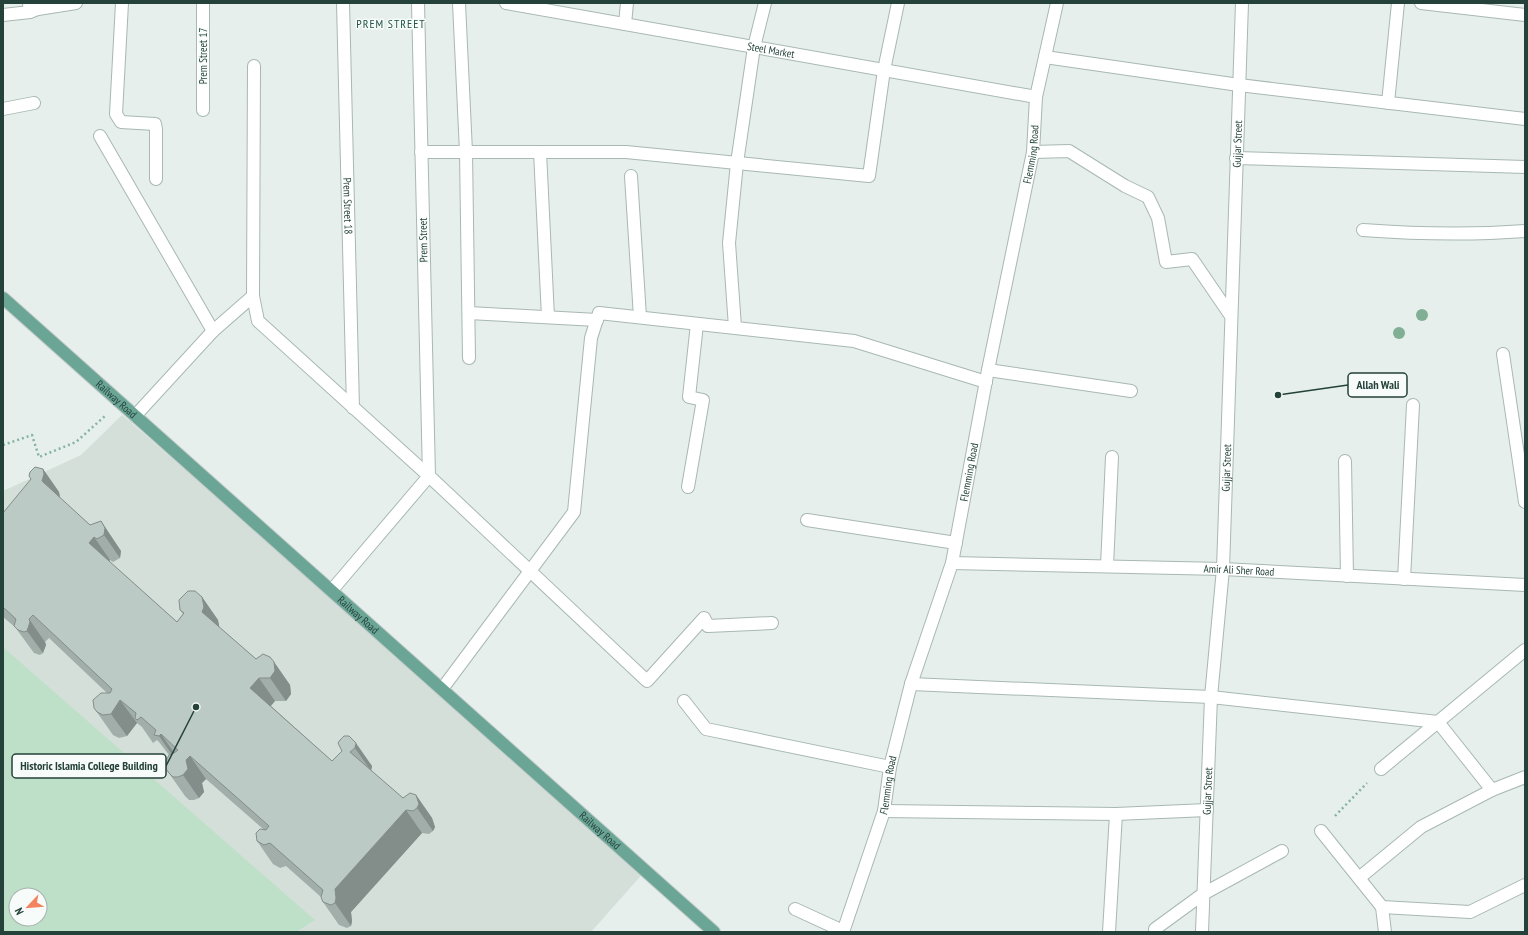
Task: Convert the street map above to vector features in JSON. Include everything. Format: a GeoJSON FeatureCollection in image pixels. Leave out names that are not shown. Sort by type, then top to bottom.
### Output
{"type":"FeatureCollection","features":[{"type":"Feature","properties":{"kind":"main road","name":"Railway Road"},"geometry":{"type":"LineString","coordinates":[[3,298],[714,932]]}},
{"type":"Feature","properties":{"kind":"street"},"geometry":{"type":"LineString","coordinates":[[3,15],[29,7],[38,9],[76,3]]}},
{"type":"Feature","properties":{"kind":"street"},"geometry":{"type":"LineString","coordinates":[[122,3],[116,114],[121,122],[154,124],[156,129],[156,179]]}},
{"type":"Feature","properties":{"kind":"street","name":"Prem Street 17"},"geometry":{"type":"LineString","coordinates":[[203,3],[203,110]]}},
{"type":"Feature","properties":{"kind":"street","name":"Prem Street 18"},"geometry":{"type":"LineString","coordinates":[[343,3],[353,408]]}},
{"type":"Feature","properties":{"kind":"street","name":"Prem Street"},"geometry":{"type":"LineString","coordinates":[[418,3],[429,476]]}},
{"type":"Feature","properties":{"kind":"street"},"geometry":{"type":"LineString","coordinates":[[459,3],[466,152],[469,358]]}},
{"type":"Feature","properties":{"kind":"street","name":"Steel Market"},"geometry":{"type":"LineString","coordinates":[[506,3],[1036,97]]}},
{"type":"Feature","properties":{"kind":"street"},"geometry":{"type":"LineString","coordinates":[[625,24],[627,3]]}},
{"type":"Feature","properties":{"kind":"street"},"geometry":{"type":"LineString","coordinates":[[735,327],[729,243],[737,163],[754,47],[765,3]]}},
{"type":"Feature","properties":{"kind":"street"},"geometry":{"type":"LineString","coordinates":[[421,152],[626,152],[869,176],[884,70],[898,3]]}},
{"type":"Feature","properties":{"kind":"street","name":"Flemming Road"},"geometry":{"type":"LineString","coordinates":[[843,932],[884,811],[890,767],[911,684],[952,563],[988,370],[1033,152],[1036,97],[1057,3]]}},
{"type":"Feature","properties":{"kind":"street","name":"Gujjar Street"},"geometry":{"type":"LineString","coordinates":[[1202,932],[1211,697],[1223,569],[1242,3]]}},
{"type":"Feature","properties":{"kind":"street"},"geometry":{"type":"LineString","coordinates":[[1388,104],[1398,3]]}},
{"type":"Feature","properties":{"kind":"street"},"geometry":{"type":"LineString","coordinates":[[1421,3],[1525,15]]}},
{"type":"Feature","properties":{"kind":"street"},"geometry":{"type":"LineString","coordinates":[[1045,57],[1239,86],[1525,119]]}},
{"type":"Feature","properties":{"kind":"street"},"geometry":{"type":"LineString","coordinates":[[254,66],[253,296],[258,321],[429,476],[647,681],[704,618],[708,626],[772,623]]}},
{"type":"Feature","properties":{"kind":"street"},"geometry":{"type":"LineString","coordinates":[[3,109],[34,103]]}},
{"type":"Feature","properties":{"kind":"street"},"geometry":{"type":"LineString","coordinates":[[100,136],[213,331]]}},
{"type":"Feature","properties":{"kind":"street"},"geometry":{"type":"LineString","coordinates":[[1033,152],[1069,151],[1125,186],[1148,197],[1158,218],[1166,262],[1192,259],[1231,316]]}},
{"type":"Feature","properties":{"kind":"street"},"geometry":{"type":"LineString","coordinates":[[540,152],[548,317]]}},
{"type":"Feature","properties":{"kind":"street"},"geometry":{"type":"LineString","coordinates":[[1236,158],[1525,167]]}},
{"type":"Feature","properties":{"kind":"street"},"geometry":{"type":"LineString","coordinates":[[631,176],[640,317]]}},
{"type":"Feature","properties":{"kind":"street"},"geometry":{"type":"LineString","coordinates":[[1363,230],[1401,233],[1483,234],[1525,231]]}},
{"type":"Feature","properties":{"kind":"street"},"geometry":{"type":"LineString","coordinates":[[135,416],[213,331],[253,296]]}},
{"type":"Feature","properties":{"kind":"street"},"geometry":{"type":"LineString","coordinates":[[469,313],[597,320]]}},
{"type":"Feature","properties":{"kind":"street"},"geometry":{"type":"LineString","coordinates":[[442,688],[574,512],[591,338],[599,313],[854,341],[986,382]]}},
{"type":"Feature","properties":{"kind":"street"},"geometry":{"type":"LineString","coordinates":[[688,487],[703,400],[690,397],[697,324]]}},
{"type":"Feature","properties":{"kind":"street"},"geometry":{"type":"LineString","coordinates":[[1503,354],[1525,502]]}},
{"type":"Feature","properties":{"kind":"street"},"geometry":{"type":"LineString","coordinates":[[988,370],[1131,391]]}},
{"type":"Feature","properties":{"kind":"street"},"geometry":{"type":"LineString","coordinates":[[1404,579],[1413,405]]}},
{"type":"Feature","properties":{"kind":"street"},"geometry":{"type":"LineString","coordinates":[[1107,566],[1112,457]]}},
{"type":"Feature","properties":{"kind":"street"},"geometry":{"type":"LineString","coordinates":[[1345,461],[1346,576]]}},
{"type":"Feature","properties":{"kind":"street"},"geometry":{"type":"LineString","coordinates":[[332,590],[429,476]]}},
{"type":"Feature","properties":{"kind":"street"},"geometry":{"type":"LineString","coordinates":[[807,520],[956,543]]}},
{"type":"Feature","properties":{"kind":"street","name":"Amir Ali Sher Road"},"geometry":{"type":"LineString","coordinates":[[952,563],[1223,569],[1525,585]]}},
{"type":"Feature","properties":{"kind":"street"},"geometry":{"type":"LineString","coordinates":[[1381,769],[1525,650]]}},
{"type":"Feature","properties":{"kind":"street"},"geometry":{"type":"LineString","coordinates":[[911,684],[1211,697],[1438,722],[1492,790]]}},
{"type":"Feature","properties":{"kind":"street"},"geometry":{"type":"LineString","coordinates":[[684,701],[706,729],[890,767]]}},
{"type":"Feature","properties":{"kind":"street"},"geometry":{"type":"LineString","coordinates":[[1358,878],[1421,827],[1492,790],[1525,777]]}},
{"type":"Feature","properties":{"kind":"street"},"geometry":{"type":"LineString","coordinates":[[884,811],[1116,814],[1207,810]]}},
{"type":"Feature","properties":{"kind":"street"},"geometry":{"type":"LineString","coordinates":[[1109,932],[1116,814]]}},
{"type":"Feature","properties":{"kind":"street"},"geometry":{"type":"LineString","coordinates":[[1321,830],[1382,907],[1385,932]]}},
{"type":"Feature","properties":{"kind":"street"},"geometry":{"type":"LineString","coordinates":[[1155,929],[1203,894],[1282,851]]}},
{"type":"Feature","properties":{"kind":"street"},"geometry":{"type":"LineString","coordinates":[[1382,907],[1470,912],[1525,885]]}},
{"type":"Feature","properties":{"kind":"street"},"geometry":{"type":"LineString","coordinates":[[795,909],[843,932]]}},
{"type":"Feature","properties":{"kind":"path"},"geometry":{"type":"LineString","coordinates":[[3,444],[32,434],[39,457],[76,442],[120,402]]}},
{"type":"Feature","properties":{"kind":"path"},"geometry":{"type":"LineString","coordinates":[[1321,830],[1381,769]]}},
{"type":"Feature","properties":{"kind":"shaded area"},"geometry":{"type":"Polygon","coordinates":[[[122,415],[542,777],[646,870],[591,932],[3,932],[3,491],[81,455],[122,415]]]}},
{"type":"Feature","properties":{"kind":"green space"},"geometry":{"type":"Polygon","coordinates":[[[3,647],[315,920],[296,932],[3,932],[3,647]]]}},
{"type":"Feature","properties":{"kind":"building"},"geometry":{"type":"Polygon","coordinates":[[[35,467],[43,469],[44,474],[42,481],[90,525],[101,521],[105,528],[104,535],[97,539],[94,537],[89,543],[177,622],[184,613],[180,610],[179,600],[188,591],[195,591],[202,597],[204,607],[202,612],[256,659],[263,654],[270,657],[274,662],[275,671],[270,678],[259,678],[250,688],[332,761],[342,751],[338,743],[340,740],[344,736],[349,736],[356,743],[355,748],[350,752],[403,798],[410,793],[416,795],[419,804],[417,808],[413,811],[406,810],[335,889],[335,903],[331,905],[323,902],[321,897],[323,890],[270,843],[264,845],[257,841],[256,833],[260,829],[266,830],[269,826],[190,756],[186,760],[188,769],[183,775],[173,777],[166,769],[167,759],[169,755],[178,750],[161,734],[159,736],[154,735],[156,730],[141,717],[137,720],[135,718],[136,713],[120,700],[111,714],[103,715],[97,712],[94,708],[93,700],[101,693],[110,693],[112,689],[33,615],[29,619],[30,622],[27,631],[24,632],[18,630],[14,626],[16,619],[3,607],[3,513],[31,479],[29,476],[30,472],[35,467]]]}},
{"type":"Feature","properties":{"kind":"place","name":"Allah Wali"},"geometry":{"type":"Point","coordinates":[1278,395]}},
{"type":"Feature","properties":{"kind":"place","name":"Historic Islamia College Building"},"geometry":{"type":"Point","coordinates":[196,707]}},
{"type":"Feature","properties":{"kind":"district","name":"PREM STREET"},"geometry":{"type":"Point","coordinates":[391,24]}}]}
